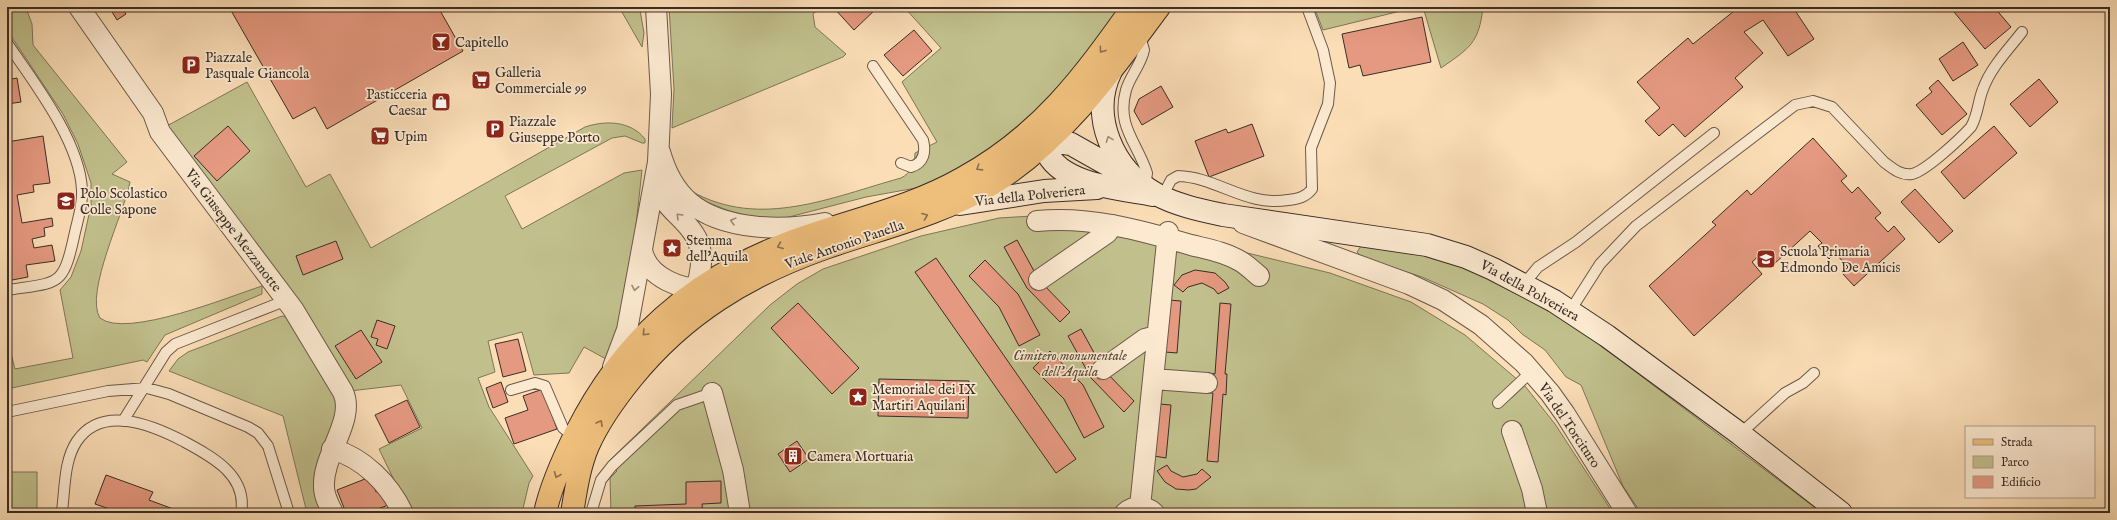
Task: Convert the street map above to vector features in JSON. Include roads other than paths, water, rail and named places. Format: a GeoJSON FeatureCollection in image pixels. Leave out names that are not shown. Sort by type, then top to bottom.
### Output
{"type":"FeatureCollection","features":[{"type":"Feature","properties":{"kind":"main road","name":"Viale Antonio Panella"},"geometry":{"type":"LineString","coordinates":[[546,513],[555,478],[580,440],[655,350],[691,318],[714,301],[765,273],[822,249],[898,225],[947,207],[993,183],[1047,143],[1081,107],[1115,64],[1128,32],[1133,7]]}},
{"type":"Feature","properties":{"kind":"main road","name":"Viale Antonio Panella"},"geometry":{"type":"LineString","coordinates":[[571,513],[582,466],[580,440],[585,414],[604,383],[627,354],[650,328],[676,305],[696,289],[775,248],[942,189],[964,178],[1001,154],[1044,119],[1128,32],[1159,7]]}},
{"type":"Feature","properties":{"kind":"main road","name":"Via della Polveriera"},"geometry":{"type":"LineString","coordinates":[[1115,64],[1108,76],[1103,97],[1104,122],[1108,139],[1117,156],[1130,174],[1143,185]]}},
{"type":"Feature","properties":{"kind":"main road"},"geometry":{"type":"LineString","coordinates":[[1047,143],[1059,111],[1072,89]]}},
{"type":"Feature","properties":{"kind":"main road","name":"Via della Polveriera"},"geometry":{"type":"LineString","coordinates":[[1001,154],[1024,146],[1047,143],[1073,145],[1162,197]]}},
{"type":"Feature","properties":{"kind":"main road","name":"Via della Polveriera"},"geometry":{"type":"LineString","coordinates":[[1047,143],[1046,150],[1049,156],[1064,170],[1084,180],[1113,188],[1162,197],[1189,207],[1223,215],[1365,235],[1447,251],[1473,260],[1524,284],[1570,311],[1607,336],[1740,434],[1841,513]]}},
{"type":"Feature","properties":{"kind":"main road","name":"Via della Polveriera"},"geometry":{"type":"LineString","coordinates":[[947,207],[994,197],[1037,192],[1113,188]]}},
{"type":"Feature","properties":{"kind":"street"},"geometry":{"type":"LineString","coordinates":[[604,383],[614,366],[623,343],[657,171],[661,94],[656,7]]}},
{"type":"Feature","properties":{"kind":"street","name":"Via Giuseppe Mezzanotte"},"geometry":{"type":"LineString","coordinates":[[85,11],[153,113],[162,135],[286,300],[346,398],[346,417],[332,449],[326,468],[324,487],[333,513]]}},
{"type":"Feature","properties":{"kind":"street"},"geometry":{"type":"LineString","coordinates":[[659,151],[668,173],[682,195],[694,205],[718,217],[758,227],[793,228],[868,216]]}},
{"type":"Feature","properties":{"kind":"street"},"geometry":{"type":"LineString","coordinates":[[655,350],[674,326],[696,289],[701,266],[698,241],[689,227],[663,200],[659,192],[657,171]]}},
{"type":"Feature","properties":{"kind":"street","name":"Via del Torcituro"},"geometry":{"type":"LineString","coordinates":[[1223,215],[1327,254],[1354,262],[1409,284],[1456,308],[1495,336],[1532,371],[1565,414],[1627,513]]}},
{"type":"Feature","properties":{"kind":"street"},"geometry":{"type":"LineString","coordinates":[[1037,221],[1079,220],[1167,235],[1227,255],[1240,261],[1259,276]]}},
{"type":"Feature","properties":{"kind":"street"},"geometry":{"type":"LineString","coordinates":[[1039,280],[1107,233],[1113,225]]}},
{"type":"Feature","properties":{"kind":"street","name":"Via del Torcituro"},"geometry":{"type":"LineString","coordinates":[[1327,254],[1309,241],[1308,233],[1314,228],[1330,239],[1354,262]]}},
{"type":"Feature","properties":{"kind":"street"},"geometry":{"type":"LineString","coordinates":[[1139,511],[1167,235]]}},
{"type":"Feature","properties":{"kind":"street"},"geometry":{"type":"LineString","coordinates":[[1354,262],[1347,254],[1348,245],[1355,238],[1365,235]]}},
{"type":"Feature","properties":{"kind":"street"},"geometry":{"type":"LineString","coordinates":[[642,250],[649,266],[665,279],[682,287],[696,289],[723,286],[765,273]]}},
{"type":"Feature","properties":{"kind":"street"},"geometry":{"type":"LineString","coordinates":[[1103,369],[1141,342],[1152,336],[1157,336]]}},
{"type":"Feature","properties":{"kind":"street"},"geometry":{"type":"LineString","coordinates":[[1153,379],[1207,383]]}},
{"type":"Feature","properties":{"kind":"street"},"geometry":{"type":"LineString","coordinates":[[712,393],[733,470],[740,513]]}},
{"type":"Feature","properties":{"kind":"street"},"geometry":{"type":"LineString","coordinates":[[1512,431],[1532,489],[1537,513]]}},
{"type":"Feature","properties":{"kind":"street"},"geometry":{"type":"LineString","coordinates":[[332,449],[351,457],[385,483],[403,513]]}},
{"type":"Feature","properties":{"kind":"lane"},"geometry":{"type":"LineString","coordinates":[[1162,197],[1171,180],[1178,176],[1208,183],[1252,199],[1267,202],[1301,198],[1312,189],[1311,148],[1328,104],[1330,83],[1323,50],[1307,7]]}},
{"type":"Feature","properties":{"kind":"lane"},"geometry":{"type":"LineString","coordinates":[[1128,32],[1142,43],[1144,50],[1126,89],[1123,114],[1126,130],[1147,173],[1146,180],[1143,185]]}},
{"type":"Feature","properties":{"kind":"lane"},"geometry":{"type":"LineString","coordinates":[[1570,311],[1600,264],[1636,226],[1795,105],[1813,101],[1832,107],[1892,169],[1902,173],[1911,174],[1926,167],[1971,127],[1975,120],[1983,88],[1990,75],[2022,32]]}},
{"type":"Feature","properties":{"kind":"lane"},"geometry":{"type":"LineString","coordinates":[[7,43],[12,58],[49,106],[71,149],[80,176],[82,198],[69,263],[63,274],[57,280],[49,283],[7,290]]}},
{"type":"Feature","properties":{"kind":"lane"},"geometry":{"type":"LineString","coordinates":[[873,66],[918,130],[922,140],[925,151],[920,162],[911,167],[901,163]]}},
{"type":"Feature","properties":{"kind":"lane"},"geometry":{"type":"LineString","coordinates":[[1524,284],[1538,266],[1576,242],[1714,133]]}},
{"type":"Feature","properties":{"kind":"lane"},"geometry":{"type":"LineString","coordinates":[[123,421],[166,352],[175,344],[286,300]]}},
{"type":"Feature","properties":{"kind":"lane"},"geometry":{"type":"LineString","coordinates":[[1498,403],[1532,371]]}},
{"type":"Feature","properties":{"kind":"lane"},"geometry":{"type":"LineString","coordinates":[[1740,434],[1785,393],[1803,383],[1814,373]]}},
{"type":"Feature","properties":{"kind":"lane"},"geometry":{"type":"LineString","coordinates":[[511,390],[535,382],[545,386],[563,428],[580,440]]}},
{"type":"Feature","properties":{"kind":"lane"},"geometry":{"type":"LineString","coordinates":[[7,412],[108,391],[144,388],[169,394],[258,433],[268,446],[289,513]]}},
{"type":"Feature","properties":{"kind":"lane"},"geometry":{"type":"LineString","coordinates":[[591,513],[601,480],[612,466],[677,405],[712,393]]}},
{"type":"Feature","properties":{"kind":"lane"},"geometry":{"type":"LineString","coordinates":[[62,511],[68,465],[77,442],[85,432],[95,426],[123,421],[148,425],[205,452],[219,462],[232,476],[239,488],[241,513]]}},
{"type":"Feature","properties":{"kind":"place","name":"Capitello"},"geometry":{"type":"Point","coordinates":[441,42]}},
{"type":"Feature","properties":{"kind":"place","name":"Piazzale Pasquale Giancola"},"geometry":{"type":"Point","coordinates":[191,65]}},
{"type":"Feature","properties":{"kind":"place","name":"Galleria Commerciale 99"},"geometry":{"type":"Point","coordinates":[481,80]}},
{"type":"Feature","properties":{"kind":"place","name":"Pasticceria Caesar"},"geometry":{"type":"Point","coordinates":[441,102]}},
{"type":"Feature","properties":{"kind":"place","name":"Piazzale Giuseppe Porto"},"geometry":{"type":"Point","coordinates":[495,129]}},
{"type":"Feature","properties":{"kind":"place","name":"Upim"},"geometry":{"type":"Point","coordinates":[380,136]}},
{"type":"Feature","properties":{"kind":"place","name":"Polo Scolastico Colle Sapone"},"geometry":{"type":"Point","coordinates":[66,201]}},
{"type":"Feature","properties":{"kind":"place","name":"Stemma dell'Aquila"},"geometry":{"type":"Point","coordinates":[672,248]}},
{"type":"Feature","properties":{"kind":"place","name":"Scuola Primaria Edmondo De Amicis"},"geometry":{"type":"Point","coordinates":[1766,259]}},
{"type":"Feature","properties":{"kind":"place","name":"Memoriale dei IX Martiri Aquilani"},"geometry":{"type":"Point","coordinates":[858,397]}},
{"type":"Feature","properties":{"kind":"place","name":"Camera Mortuaria"},"geometry":{"type":"Point","coordinates":[793,456]}},
{"type":"Feature","properties":{"kind":"park label","name":"Cimitero monumentale dell'Aquila"},"geometry":{"type":"Point","coordinates":[1070,364]}}]}
